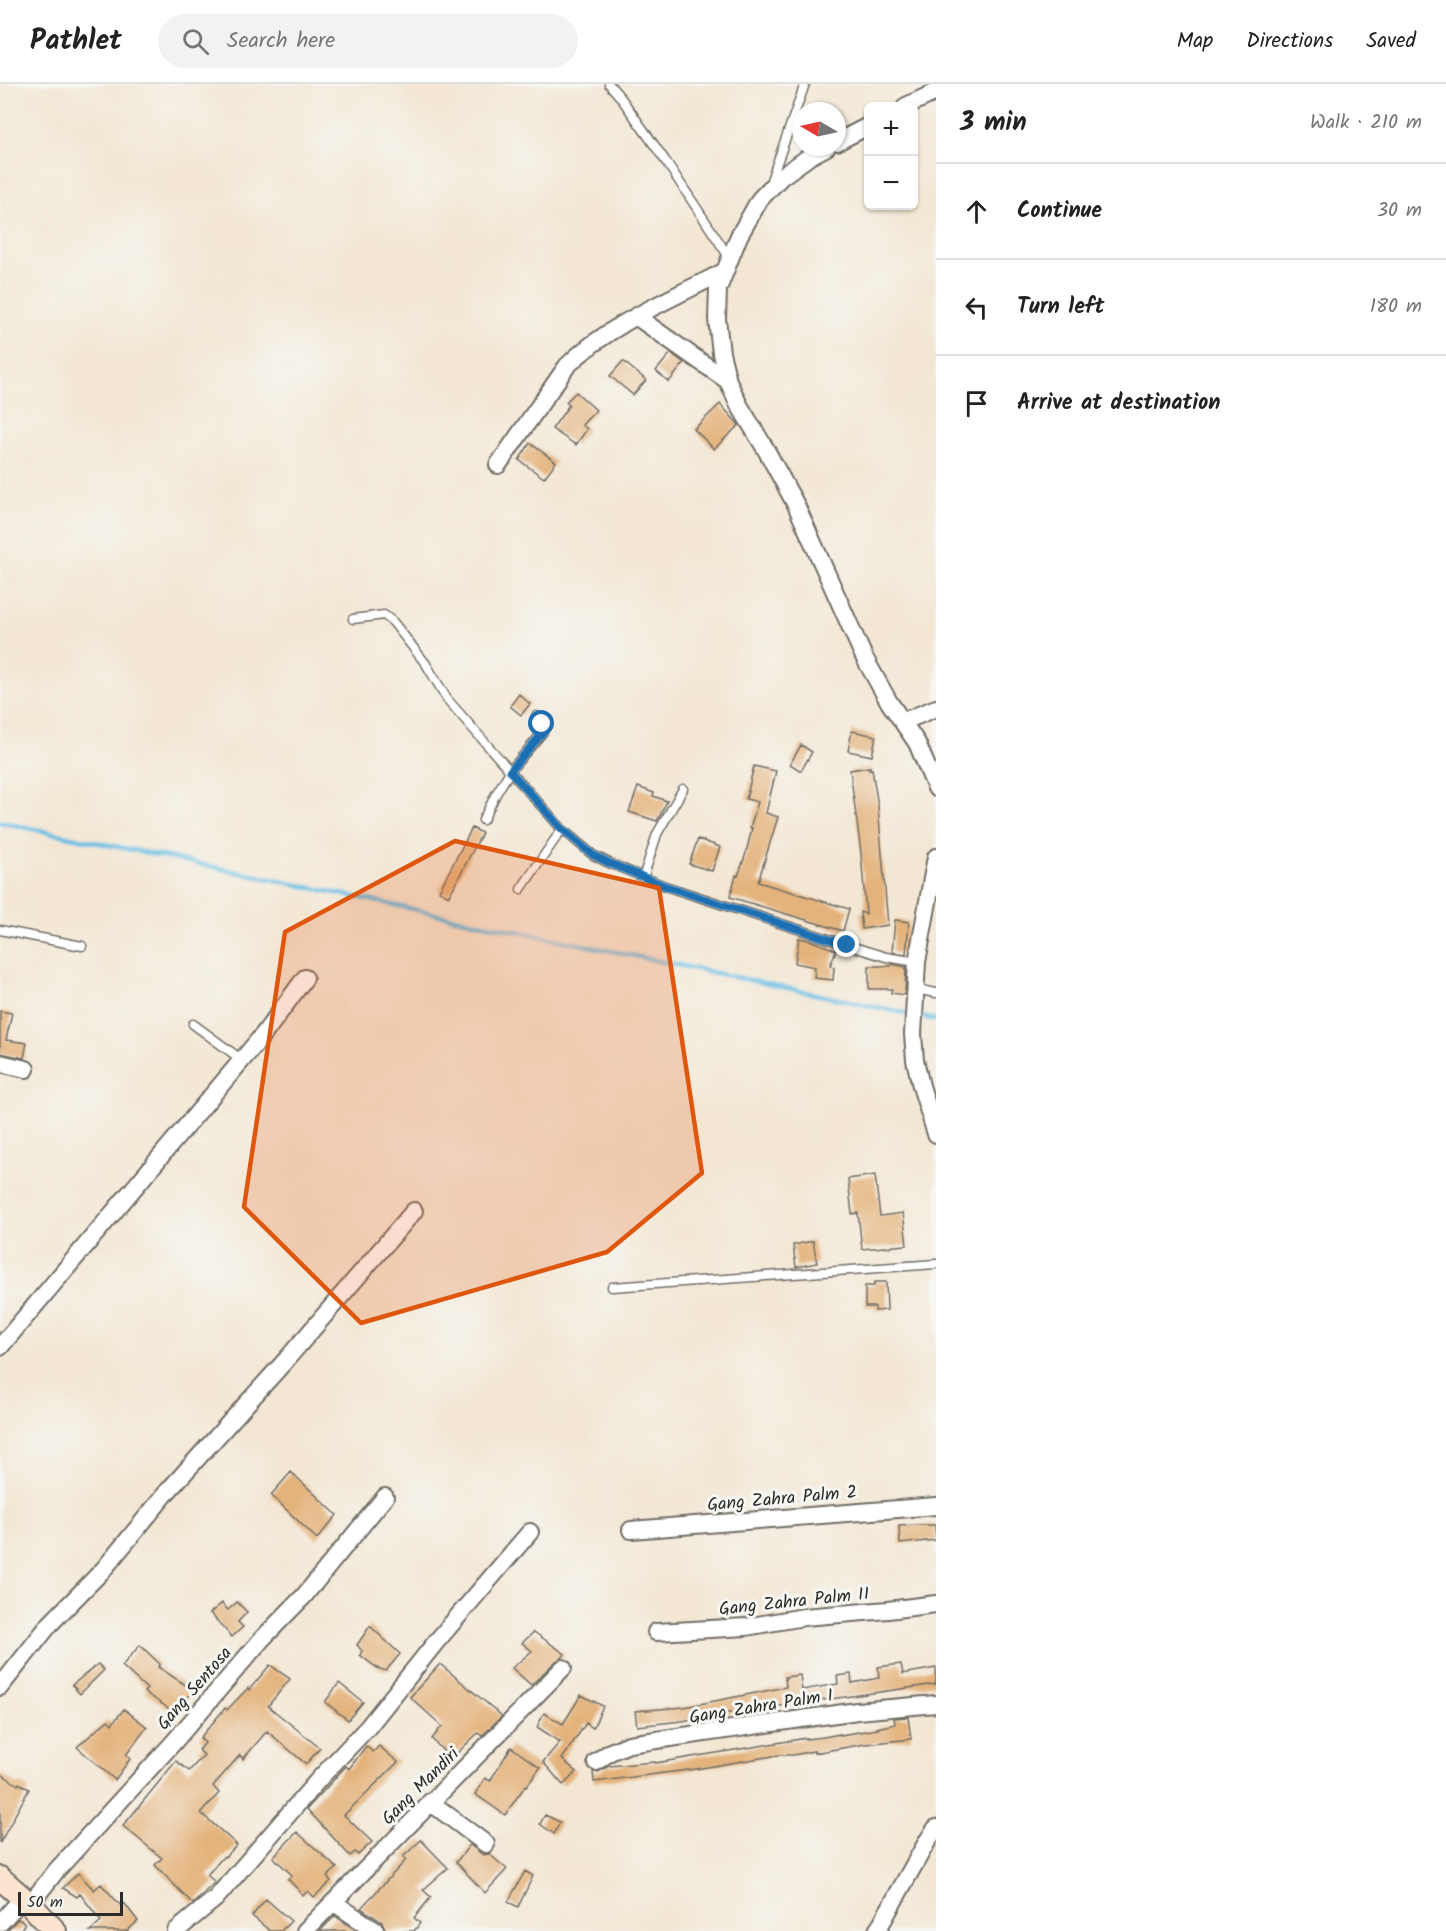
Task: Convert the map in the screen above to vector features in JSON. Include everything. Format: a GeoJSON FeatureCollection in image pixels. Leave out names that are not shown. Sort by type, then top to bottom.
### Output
{"type":"FeatureCollection","features":[{"type":"Feature","properties":{"kind":"street"},"geometry":{"type":"LineString","coordinates":[[915,102],[936,92]]}},
{"type":"Feature","properties":{"kind":"street"},"geometry":{"type":"LineString","coordinates":[[846,137],[864,128]]}},
{"type":"Feature","properties":{"kind":"street"},"geometry":{"type":"LineString","coordinates":[[810,156],[782,177],[760,199],[739,236],[718,289],[717,319],[721,353],[728,381],[796,505],[864,657],[889,702],[917,743],[936,788]]}},
{"type":"Feature","properties":{"kind":"street"},"geometry":{"type":"LineString","coordinates":[[498,465],[567,366],[580,354],[727,264]]}},
{"type":"Feature","properties":{"kind":"street"},"geometry":{"type":"LineString","coordinates":[[637,317],[728,381]]}},
{"type":"Feature","properties":{"kind":"street"},"geometry":{"type":"LineString","coordinates":[[904,721],[936,708]]}},
{"type":"Feature","properties":{"kind":"street"},"geometry":{"type":"LineString","coordinates":[[936,857],[917,962],[913,1034],[915,1060],[936,1134]]}},
{"type":"Feature","properties":{"kind":"street"},"geometry":{"type":"LineString","coordinates":[[0,1347],[242,1060],[305,978]]}},
{"type":"Feature","properties":{"kind":"street"},"geometry":{"type":"LineString","coordinates":[[0,1063],[27,1069]]}},
{"type":"Feature","properties":{"kind":"street"},"geometry":{"type":"LineString","coordinates":[[0,1687],[50,1624],[103,1570],[168,1491],[286,1360],[414,1211]]}},
{"type":"Feature","properties":{"kind":"street","name":"Gang Sentosa"},"geometry":{"type":"LineString","coordinates":[[0,1923],[27,1901],[188,1726],[261,1640],[304,1596],[385,1497]]}},
{"type":"Feature","properties":{"kind":"street","name":"Gang Zahra Palm 2"},"geometry":{"type":"LineString","coordinates":[[631,1530],[936,1506]]}},
{"type":"Feature","properties":{"kind":"street"},"geometry":{"type":"LineString","coordinates":[[176,1931],[216,1898],[319,1779],[368,1727],[436,1642],[530,1532]]}},
{"type":"Feature","properties":{"kind":"street","name":"Gang Zahra Palm II"},"geometry":{"type":"LineString","coordinates":[[656,1632],[746,1627],[804,1617],[936,1604]]}},
{"type":"Feature","properties":{"kind":"street","name":"Gang Mandiri"},"geometry":{"type":"LineString","coordinates":[[305,1931],[563,1668]]}},
{"type":"Feature","properties":{"kind":"street","name":"Gang Zahra Palm I"},"geometry":{"type":"LineString","coordinates":[[596,1762],[610,1752],[630,1744],[857,1711],[936,1704]]}},
{"type":"Feature","properties":{"kind":"street"},"geometry":{"type":"LineString","coordinates":[[430,1802],[486,1844]]}},
{"type":"Feature","properties":{"kind":"street"},"geometry":{"type":"LineString","coordinates":[[878,1931],[936,1828]]}},
{"type":"Feature","properties":{"kind":"street"},"geometry":{"type":"LineString","coordinates":[[919,1856],[936,1856]]}},
{"type":"Feature","properties":{"kind":"street"},"geometry":{"type":"LineString","coordinates":[[0,1878],[27,1901],[55,1931]]}},
{"type":"Feature","properties":{"kind":"street"},"geometry":{"type":"LineString","coordinates":[[333,1902],[376,1931]]}},
{"type":"Feature","properties":{"kind":"lane"},"geometry":{"type":"LineString","coordinates":[[609,84],[667,163],[727,264]]}},
{"type":"Feature","properties":{"kind":"lane"},"geometry":{"type":"LineString","coordinates":[[760,199],[776,169],[805,84]]}},
{"type":"Feature","properties":{"kind":"lane"},"geometry":{"type":"LineString","coordinates":[[353,619],[384,615],[393,622],[426,664],[447,699],[562,829],[593,855],[643,878],[886,957],[917,962]]}},
{"type":"Feature","properties":{"kind":"lane"},"geometry":{"type":"LineString","coordinates":[[483,820],[510,771],[543,732],[543,726],[536,716]]}},
{"type":"Feature","properties":{"kind":"lane"},"geometry":{"type":"LineString","coordinates":[[643,878],[657,834],[683,789]]}},
{"type":"Feature","properties":{"kind":"lane"},"geometry":{"type":"LineString","coordinates":[[521,889],[562,829]]}},
{"type":"Feature","properties":{"kind":"lane"},"geometry":{"type":"LineString","coordinates":[[0,930],[82,946]]}},
{"type":"Feature","properties":{"kind":"lane"},"geometry":{"type":"LineString","coordinates":[[916,992],[936,993]]}},
{"type":"Feature","properties":{"kind":"lane"},"geometry":{"type":"LineString","coordinates":[[193,1024],[242,1060]]}},
{"type":"Feature","properties":{"kind":"lane"},"geometry":{"type":"LineString","coordinates":[[612,1287],[936,1264]]}},
{"type":"Feature","properties":{"kind":"highlighted area"},"geometry":{"type":"Polygon","coordinates":[[[455,841],[659,888],[702,1173],[607,1252],[361,1323],[244,1207],[285,932],[455,841]]]}},
{"type":"Feature","properties":{"kind":"building"},"geometry":{"type":"Polygon","coordinates":[[[671,353],[684,363],[669,382],[656,371],[671,353]]]}},
{"type":"Feature","properties":{"kind":"building"},"geometry":{"type":"Polygon","coordinates":[[[623,361],[646,380],[633,395],[610,376],[623,361]]]}},
{"type":"Feature","properties":{"kind":"building"},"geometry":{"type":"Polygon","coordinates":[[[576,392],[596,410],[582,425],[587,429],[576,445],[552,429],[569,405],[566,402],[576,392]]]}},
{"type":"Feature","properties":{"kind":"building"},"geometry":{"type":"Polygon","coordinates":[[[720,404],[739,425],[714,449],[694,429],[720,404]]]}},
{"type":"Feature","properties":{"kind":"building"},"geometry":{"type":"Polygon","coordinates":[[[530,443],[556,462],[544,478],[519,460],[530,443]]]}},
{"type":"Feature","properties":{"kind":"building"},"geometry":{"type":"Polygon","coordinates":[[[519,694],[530,704],[521,715],[510,706],[519,694]]]}},
{"type":"Feature","properties":{"kind":"building"},"geometry":{"type":"Polygon","coordinates":[[[852,731],[876,736],[872,756],[848,751],[852,731]]]}},
{"type":"Feature","properties":{"kind":"building"},"geometry":{"type":"Polygon","coordinates":[[[801,745],[812,752],[801,771],[790,764],[801,745]]]}},
{"type":"Feature","properties":{"kind":"building"},"geometry":{"type":"Polygon","coordinates":[[[754,766],[776,771],[766,813],[778,817],[758,882],[849,909],[843,931],[730,897],[736,875],[738,876],[746,853],[752,828],[750,828],[758,802],[746,799],[754,766]]]}},
{"type":"Feature","properties":{"kind":"building"},"geometry":{"type":"Polygon","coordinates":[[[870,767],[878,806],[888,925],[862,929],[860,912],[866,914],[850,770],[870,767]]]}},
{"type":"Feature","properties":{"kind":"building"},"geometry":{"type":"Polygon","coordinates":[[[638,787],[667,801],[657,821],[629,812],[638,787]]]}},
{"type":"Feature","properties":{"kind":"building"},"geometry":{"type":"Polygon","coordinates":[[[472,828],[482,833],[449,896],[439,891],[472,828]]]}},
{"type":"Feature","properties":{"kind":"building"},"geometry":{"type":"Polygon","coordinates":[[[698,839],[720,847],[712,871],[689,864],[698,839]]]}},
{"type":"Feature","properties":{"kind":"building"},"geometry":{"type":"Polygon","coordinates":[[[895,920],[909,922],[906,954],[892,952],[895,920]]]}},
{"type":"Feature","properties":{"kind":"building"},"geometry":{"type":"Polygon","coordinates":[[[799,938],[836,950],[830,966],[834,967],[833,980],[814,978],[815,967],[795,963],[799,938]]]}},
{"type":"Feature","properties":{"kind":"building"},"geometry":{"type":"Polygon","coordinates":[[[891,964],[906,967],[905,995],[891,993],[892,989],[869,989],[869,966],[891,966],[891,964]]]}},
{"type":"Feature","properties":{"kind":"building"},"geometry":{"type":"Polygon","coordinates":[[[0,1011],[12,1013],[6,1040],[27,1043],[24,1058],[0,1053],[0,1011]]]}},
{"type":"Feature","properties":{"kind":"building"},"geometry":{"type":"Polygon","coordinates":[[[875,1175],[880,1216],[903,1213],[907,1245],[862,1249],[858,1213],[852,1214],[848,1179],[875,1175]]]}},
{"type":"Feature","properties":{"kind":"building"},"geometry":{"type":"Polygon","coordinates":[[[813,1241],[817,1263],[796,1267],[793,1245],[813,1241]]]}},
{"type":"Feature","properties":{"kind":"building"},"geometry":{"type":"Polygon","coordinates":[[[874,1282],[886,1282],[887,1310],[875,1311],[875,1307],[865,1307],[865,1286],[874,1286],[874,1282]]]}},
{"type":"Feature","properties":{"kind":"building"},"geometry":{"type":"Polygon","coordinates":[[[291,1472],[337,1515],[317,1539],[271,1495],[291,1472]]]}},
{"type":"Feature","properties":{"kind":"building"},"geometry":{"type":"Polygon","coordinates":[[[935,1525],[936,1540],[900,1544],[899,1526],[935,1525]]]}},
{"type":"Feature","properties":{"kind":"building"},"geometry":{"type":"Polygon","coordinates":[[[237,1602],[247,1612],[238,1622],[243,1627],[232,1637],[210,1613],[222,1603],[228,1610],[237,1602]]]}},
{"type":"Feature","properties":{"kind":"building"},"geometry":{"type":"Polygon","coordinates":[[[370,1626],[400,1654],[386,1671],[377,1668],[360,1655],[362,1651],[357,1645],[370,1626]]]}},
{"type":"Feature","properties":{"kind":"building"},"geometry":{"type":"Polygon","coordinates":[[[534,1632],[565,1654],[531,1685],[512,1668],[532,1651],[522,1643],[534,1632]]]}},
{"type":"Feature","properties":{"kind":"building"},"geometry":{"type":"Polygon","coordinates":[[[140,1645],[160,1664],[158,1667],[193,1690],[177,1714],[144,1692],[147,1689],[122,1666],[140,1645]]]}},
{"type":"Feature","properties":{"kind":"building"},"geometry":{"type":"Polygon","coordinates":[[[98,1664],[104,1670],[80,1694],[72,1685],[98,1664]]]}},
{"type":"Feature","properties":{"kind":"building"},"geometry":{"type":"Polygon","coordinates":[[[440,1664],[502,1716],[482,1736],[478,1733],[451,1759],[432,1739],[442,1726],[410,1697],[440,1664]]]}},
{"type":"Feature","properties":{"kind":"building"},"geometry":{"type":"Polygon","coordinates":[[[901,1664],[903,1674],[936,1668],[936,1684],[637,1726],[635,1711],[684,1707],[786,1687],[785,1677],[800,1675],[802,1690],[838,1684],[837,1676],[851,1674],[852,1683],[879,1678],[878,1667],[901,1664]]]}},
{"type":"Feature","properties":{"kind":"building"},"geometry":{"type":"Polygon","coordinates":[[[270,1665],[290,1679],[268,1706],[320,1748],[306,1764],[267,1731],[243,1759],[240,1755],[213,1786],[219,1793],[201,1813],[237,1845],[207,1875],[215,1882],[193,1904],[155,1865],[162,1858],[123,1826],[176,1761],[189,1771],[204,1755],[199,1750],[205,1743],[200,1738],[225,1708],[227,1710],[248,1688],[249,1690],[270,1665]]]}},
{"type":"Feature","properties":{"kind":"building"},"geometry":{"type":"Polygon","coordinates":[[[339,1683],[363,1702],[348,1720],[325,1702],[339,1683]]]}},
{"type":"Feature","properties":{"kind":"building"},"geometry":{"type":"Polygon","coordinates":[[[581,1695],[603,1706],[593,1728],[586,1723],[562,1759],[577,1772],[563,1785],[543,1762],[560,1742],[537,1727],[544,1713],[563,1724],[581,1695]]]}},
{"type":"Feature","properties":{"kind":"building"},"geometry":{"type":"Polygon","coordinates":[[[124,1709],[147,1727],[126,1755],[130,1759],[115,1780],[77,1747],[108,1720],[112,1724],[124,1709]]]}},
{"type":"Feature","properties":{"kind":"building"},"geometry":{"type":"Polygon","coordinates":[[[908,1717],[911,1739],[814,1753],[814,1751],[779,1755],[696,1769],[594,1782],[593,1772],[609,1766],[655,1763],[807,1738],[878,1729],[895,1724],[894,1718],[908,1717]]]}},
{"type":"Feature","properties":{"kind":"building"},"geometry":{"type":"Polygon","coordinates":[[[366,1746],[373,1752],[379,1746],[398,1762],[344,1815],[372,1842],[358,1855],[355,1852],[350,1856],[307,1809],[346,1766],[349,1769],[366,1746]]]}},
{"type":"Feature","properties":{"kind":"building"},"geometry":{"type":"Polygon","coordinates":[[[511,1747],[540,1768],[505,1815],[475,1794],[485,1778],[490,1781],[511,1747]]]}},
{"type":"Feature","properties":{"kind":"building"},"geometry":{"type":"Polygon","coordinates":[[[0,1773],[18,1785],[19,1783],[29,1789],[0,1843],[0,1773]]]}},
{"type":"Feature","properties":{"kind":"building"},"geometry":{"type":"Polygon","coordinates":[[[545,1815],[560,1822],[554,1834],[540,1824],[545,1815]]]}},
{"type":"Feature","properties":{"kind":"building"},"geometry":{"type":"Polygon","coordinates":[[[297,1832],[337,1868],[327,1877],[331,1881],[314,1897],[308,1891],[303,1895],[288,1879],[292,1875],[273,1857],[297,1832]]]}},
{"type":"Feature","properties":{"kind":"building"},"geometry":{"type":"Polygon","coordinates":[[[421,1840],[448,1868],[423,1890],[431,1897],[414,1918],[420,1923],[414,1931],[386,1931],[382,1922],[361,1908],[406,1860],[403,1857],[421,1840]]]}},
{"type":"Feature","properties":{"kind":"building"},"geometry":{"type":"Polygon","coordinates":[[[470,1845],[483,1855],[489,1854],[507,1869],[485,1893],[456,1862],[470,1845]]]}},
{"type":"Feature","properties":{"kind":"building"},"geometry":{"type":"Polygon","coordinates":[[[525,1871],[533,1876],[518,1907],[508,1902],[525,1871]]]}},
{"type":"Feature","properties":{"kind":"building"},"geometry":{"type":"Polygon","coordinates":[[[78,1873],[94,1890],[101,1884],[121,1906],[124,1903],[138,1921],[127,1931],[90,1931],[101,1921],[80,1894],[77,1897],[63,1888],[78,1873]]]}},
{"type":"Feature","properties":{"kind":"building"},"geometry":{"type":"Polygon","coordinates":[[[266,1899],[291,1921],[281,1931],[270,1931],[252,1916],[266,1899]]]}},
{"type":"Feature","properties":{"kind":"building"},"geometry":{"type":"Polygon","coordinates":[[[335,1916],[357,1931],[320,1931],[335,1916]]]}},
{"type":"Feature","properties":{"kind":"building"},"geometry":{"type":"Polygon","coordinates":[[[18,1919],[25,1923],[20,1931],[6,1931],[18,1919]]]}},
{"type":"Feature","properties":{"kind":"waterway"},"geometry":{"type":"LineString","coordinates":[[0,822],[910,1014]]}},
{"type":"Feature","properties":{"kind":"waterway"},"geometry":{"type":"LineString","coordinates":[[918,1016],[936,1020]]}},
{"type":"Feature","properties":{"kind":"route"},"geometry":{"type":"LineString","coordinates":[[542,724],[543,732],[510,771],[562,829],[593,855],[643,878],[847,945]]}}]}
